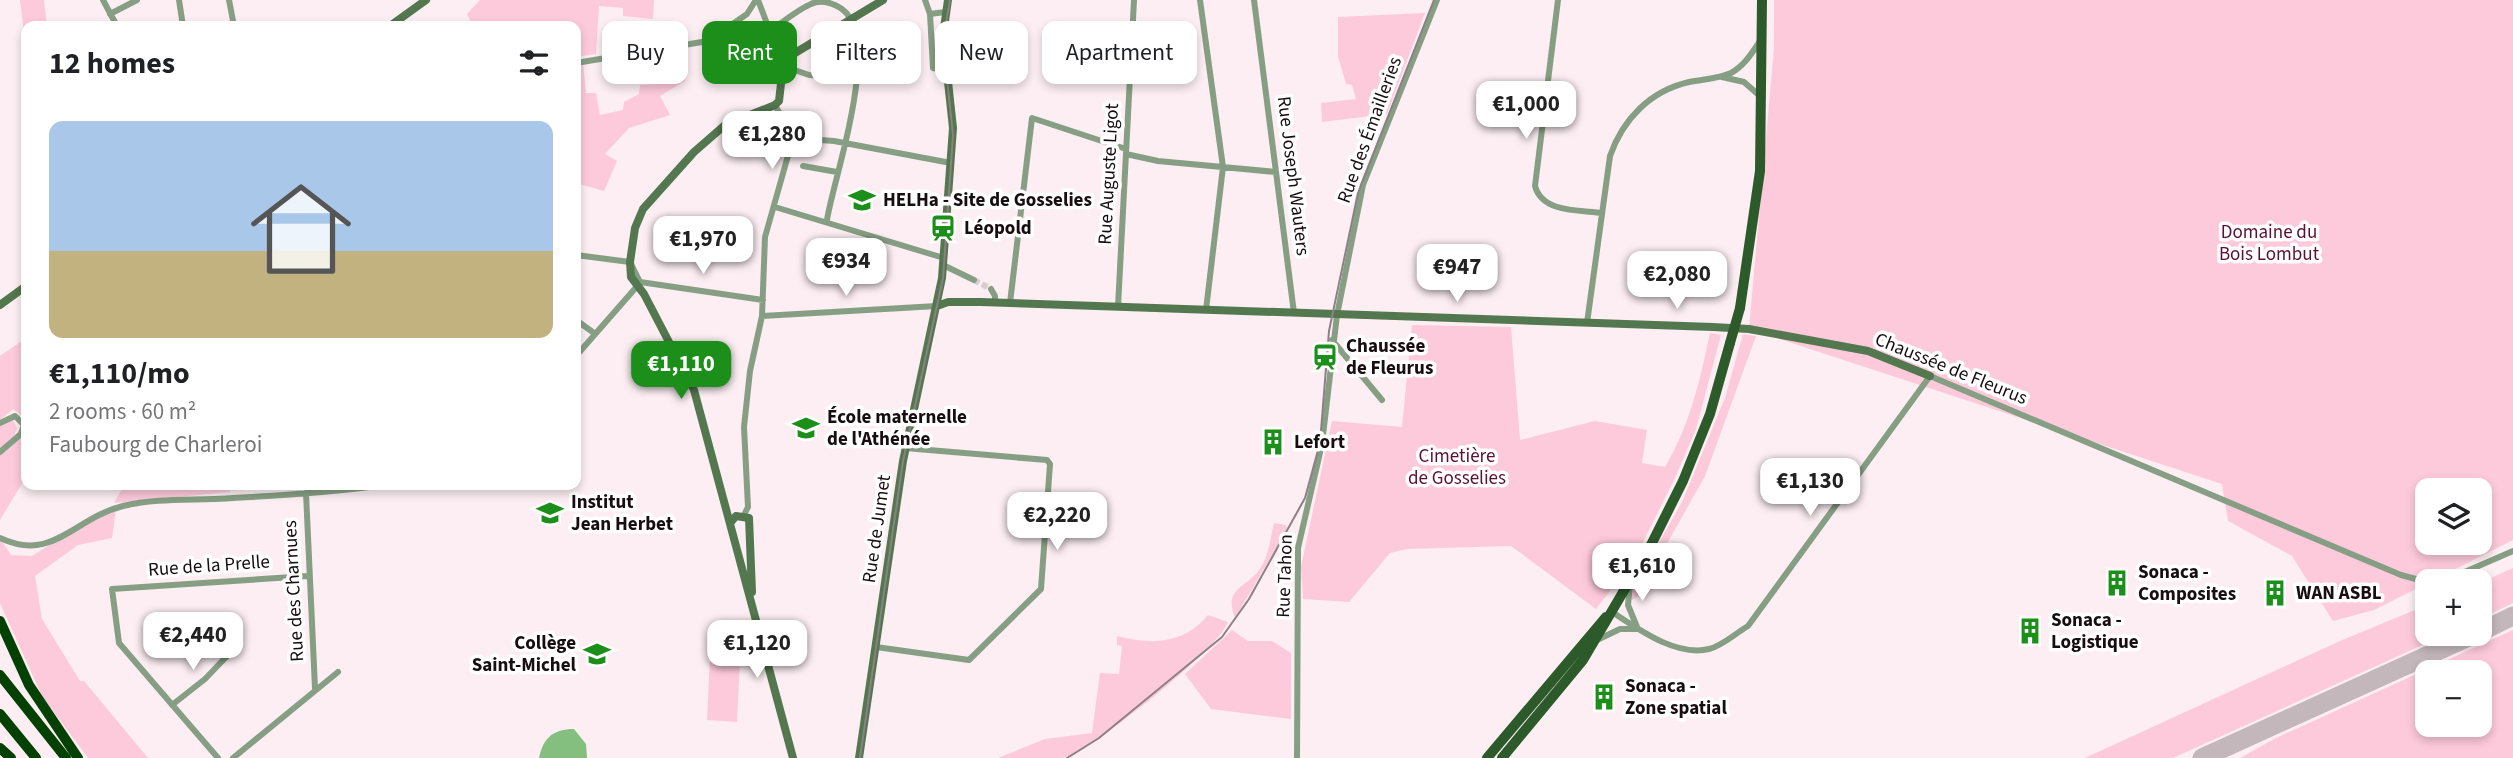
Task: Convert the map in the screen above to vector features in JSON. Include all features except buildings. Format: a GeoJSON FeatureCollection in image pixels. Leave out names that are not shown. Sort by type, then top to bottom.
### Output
{"type":"FeatureCollection","features":[{"type":"Feature","properties":{"kind":"highway"},"geometry":{"type":"LineString","coordinates":[[0,621],[38,702],[78,758]]}},
{"type":"Feature","properties":{"kind":"highway"},"geometry":{"type":"LineString","coordinates":[[0,675],[66,758]]}},
{"type":"Feature","properties":{"kind":"highway"},"geometry":{"type":"LineString","coordinates":[[0,714],[36,758]]}},
{"type":"Feature","properties":{"kind":"highway"},"geometry":{"type":"LineString","coordinates":[[0,748],[10,758]]}},
{"type":"Feature","properties":{"kind":"main road"},"geometry":{"type":"LineString","coordinates":[[397,21],[426,0]]}},
{"type":"Feature","properties":{"kind":"main road"},"geometry":{"type":"LineString","coordinates":[[850,21],[883,0]]}},
{"type":"Feature","properties":{"kind":"main road","name":"Rue de Jumet"},"geometry":{"type":"LineString","coordinates":[[944,21],[948,0]]}},
{"type":"Feature","properties":{"kind":"main road"},"geometry":{"type":"LineString","coordinates":[[1502,758],[1596,641],[1683,481],[1710,414],[1740,308],[1760,171],[1762,0]]}},
{"type":"Feature","properties":{"kind":"main road"},"geometry":{"type":"LineString","coordinates":[[797,53],[811,41]]}},
{"type":"Feature","properties":{"kind":"main road"},"geometry":{"type":"LineString","coordinates":[[781,84],[775,105],[715,132],[643,209],[635,230],[630,262],[631,277],[639,283],[691,384],[735,517],[735,541],[795,758]]}},
{"type":"Feature","properties":{"kind":"main road","name":"Rue de Jumet"},"geometry":{"type":"LineString","coordinates":[[859,758],[905,448],[937,306],[943,262],[953,117],[949,84]]}},
{"type":"Feature","properties":{"kind":"main road"},"geometry":{"type":"LineString","coordinates":[[0,305],[21,290]]}},
{"type":"Feature","properties":{"kind":"main road","name":"Chaussée de Fleurus"},"geometry":{"type":"LineString","coordinates":[[937,306],[948,302],[995,302],[1749,329],[1868,351],[1930,376]]}},
{"type":"Feature","properties":{"kind":"main road"},"geometry":{"type":"LineString","coordinates":[[735,517],[749,518],[751,586],[795,758]]}},
{"type":"Feature","properties":{"kind":"main road"},"geometry":{"type":"LineString","coordinates":[[735,541],[740,544],[750,540]]}},
{"type":"Feature","properties":{"kind":"main road"},"geometry":{"type":"LineString","coordinates":[[1487,758],[1596,626],[1612,612]]}},
{"type":"Feature","properties":{"kind":"street"},"geometry":{"type":"LineString","coordinates":[[103,0],[114,21]]}},
{"type":"Feature","properties":{"kind":"street"},"geometry":{"type":"LineString","coordinates":[[110,15],[137,0]]}},
{"type":"Feature","properties":{"kind":"street"},"geometry":{"type":"LineString","coordinates":[[179,0],[182,21]]}},
{"type":"Feature","properties":{"kind":"street"},"geometry":{"type":"LineString","coordinates":[[229,0],[233,21]]}},
{"type":"Feature","properties":{"kind":"street"},"geometry":{"type":"LineString","coordinates":[[757,0],[767,21]]}},
{"type":"Feature","properties":{"kind":"street"},"geometry":{"type":"LineString","coordinates":[[581,63],[709,41],[747,15],[757,0]]}},
{"type":"Feature","properties":{"kind":"street"},"geometry":{"type":"LineString","coordinates":[[925,0],[930,14],[934,78]]}},
{"type":"Feature","properties":{"kind":"street","name":"Rue Auguste Ligot"},"geometry":{"type":"LineString","coordinates":[[1118,307],[1134,0]]}},
{"type":"Feature","properties":{"kind":"street"},"geometry":{"type":"LineString","coordinates":[[1200,0],[1223,167],[1206,310]]}},
{"type":"Feature","properties":{"kind":"street","name":"Rue Joseph Wauters"},"geometry":{"type":"LineString","coordinates":[[1254,0],[1294,313]]}},
{"type":"Feature","properties":{"kind":"street","name":"Rue des Émailleries"},"geometry":{"type":"LineString","coordinates":[[1337,315],[1363,185],[1437,0]]}},
{"type":"Feature","properties":{"kind":"street"},"geometry":{"type":"LineString","coordinates":[[1558,0],[1535,186],[1538,196],[1552,206],[1602,213]]}},
{"type":"Feature","properties":{"kind":"street"},"geometry":{"type":"LineString","coordinates":[[785,21],[812,4],[821,2],[843,8],[850,21]]}},
{"type":"Feature","properties":{"kind":"street"},"geometry":{"type":"LineString","coordinates":[[930,14],[945,12]]}},
{"type":"Feature","properties":{"kind":"street"},"geometry":{"type":"LineString","coordinates":[[1587,323],[1611,156],[1628,121],[1640,106],[1672,87],[1720,77],[1738,68],[1763,38]]}},
{"type":"Feature","properties":{"kind":"street"},"geometry":{"type":"LineString","coordinates":[[1720,77],[1744,82],[1762,98]]}},
{"type":"Feature","properties":{"kind":"street"},"geometry":{"type":"LineString","coordinates":[[827,220],[858,84]]}},
{"type":"Feature","properties":{"kind":"street"},"geometry":{"type":"LineString","coordinates":[[735,517],[748,507],[746,413],[750,371],[762,316],[765,237],[793,138],[775,105]]}},
{"type":"Feature","properties":{"kind":"street"},"geometry":{"type":"LineString","coordinates":[[1011,303],[1032,118],[1158,161],[1276,172]]}},
{"type":"Feature","properties":{"kind":"street"},"geometry":{"type":"LineString","coordinates":[[793,138],[845,143],[951,163]]}},
{"type":"Feature","properties":{"kind":"street"},"geometry":{"type":"LineString","coordinates":[[803,166],[837,172]]}},
{"type":"Feature","properties":{"kind":"street"},"geometry":{"type":"LineString","coordinates":[[775,207],[827,220],[943,262],[974,280]]}},
{"type":"Feature","properties":{"kind":"street"},"geometry":{"type":"LineString","coordinates":[[581,256],[630,262]]}},
{"type":"Feature","properties":{"kind":"street"},"geometry":{"type":"LineString","coordinates":[[581,350],[639,283],[763,300]]}},
{"type":"Feature","properties":{"kind":"street"},"geometry":{"type":"LineString","coordinates":[[990,289],[995,296],[995,302]]}},
{"type":"Feature","properties":{"kind":"street"},"geometry":{"type":"LineString","coordinates":[[762,316],[937,306]]}},
{"type":"Feature","properties":{"kind":"street","name":"Rue Tahon"},"geometry":{"type":"LineString","coordinates":[[1297,758],[1298,548],[1322,444],[1337,315]]}},
{"type":"Feature","properties":{"kind":"street"},"geometry":{"type":"LineString","coordinates":[[581,324],[594,333]]}},
{"type":"Feature","properties":{"kind":"street"},"geometry":{"type":"LineString","coordinates":[[1332,340],[1381,400]]}},
{"type":"Feature","properties":{"kind":"street"},"geometry":{"type":"LineString","coordinates":[[1612,612],[1638,629],[1680,648],[1709,649],[1748,626],[1930,376]]}},
{"type":"Feature","properties":{"kind":"street","name":"Chaussée de Fleurus"},"geometry":{"type":"LineString","coordinates":[[1930,376],[2415,579]]}},
{"type":"Feature","properties":{"kind":"street"},"geometry":{"type":"LineString","coordinates":[[0,423],[15,416],[21,422]]}},
{"type":"Feature","properties":{"kind":"street"},"geometry":{"type":"LineString","coordinates":[[0,452],[21,434]]}},
{"type":"Feature","properties":{"kind":"street"},"geometry":{"type":"LineString","coordinates":[[876,647],[969,660],[1041,589],[1050,464],[1047,460],[905,448]]}},
{"type":"Feature","properties":{"kind":"street"},"geometry":{"type":"LineString","coordinates":[[0,538],[16,546],[45,545],[105,511],[145,502],[335,490]]}},
{"type":"Feature","properties":{"kind":"street","name":"Rue des Charnues"},"geometry":{"type":"LineString","coordinates":[[306,493],[315,688]]}},
{"type":"Feature","properties":{"kind":"street"},"geometry":{"type":"LineString","coordinates":[[2472,569],[2513,551]]}},
{"type":"Feature","properties":{"kind":"street","name":"Rue de la Prelle"},"geometry":{"type":"LineString","coordinates":[[172,705],[119,643],[112,589],[308,576]]}},
{"type":"Feature","properties":{"kind":"street"},"geometry":{"type":"LineString","coordinates":[[1630,580],[1628,605],[1638,629]]}},
{"type":"Feature","properties":{"kind":"street"},"geometry":{"type":"LineString","coordinates":[[1596,641],[1620,629],[1638,629]]}},
{"type":"Feature","properties":{"kind":"street"},"geometry":{"type":"LineString","coordinates":[[218,758],[172,705],[205,679],[229,654]]}},
{"type":"Feature","properties":{"kind":"street"},"geometry":{"type":"LineString","coordinates":[[233,758],[315,688],[338,672]]}},
{"type":"Feature","properties":{"kind":"green space"},"geometry":{"type":"Polygon","coordinates":[[[20,0],[44,0],[46,21],[23,21],[20,0]]]}},
{"type":"Feature","properties":{"kind":"green space"},"geometry":{"type":"Polygon","coordinates":[[[480,0],[654,0],[653,19],[623,16],[623,8],[599,6],[596,54],[581,56],[581,21],[470,21],[467,14],[480,0]]]}},
{"type":"Feature","properties":{"kind":"green space","name":"Domaine du Bois Lombut"},"geometry":{"type":"Polygon","coordinates":[[[1774,0],[2513,0],[2513,540],[2492,551],[2492,478],[2415,478],[2415,555],[2483,555],[2455,569],[2415,569],[2415,589],[2374,610],[2333,621],[2292,556],[2228,521],[2222,484],[1749,329],[1774,48],[1774,0]]]}},
{"type":"Feature","properties":{"kind":"green space"},"geometry":{"type":"Polygon","coordinates":[[[1425,13],[1387,114],[1322,122],[1321,103],[1356,99],[1352,85],[1346,84],[1338,56],[1338,17],[1425,13]]]}},
{"type":"Feature","properties":{"kind":"green space"},"geometry":{"type":"Polygon","coordinates":[[[581,63],[586,93],[596,93],[600,115],[623,110],[624,102],[639,94],[640,85],[680,84],[660,96],[670,115],[629,128],[605,154],[617,161],[604,191],[581,184],[581,63]]]}},
{"type":"Feature","properties":{"kind":"green space","name":"Cimetière de Gosselies"},"geometry":{"type":"Polygon","coordinates":[[[1412,325],[1511,327],[1520,440],[1595,421],[1647,430],[1642,463],[1665,467],[1688,419],[1710,333],[1721,335],[1696,429],[1675,478],[1634,560],[1596,609],[1511,546],[1407,549],[1390,553],[1349,602],[1303,599],[1301,567],[1332,421],[1402,427],[1412,325]]]}},
{"type":"Feature","properties":{"kind":"green space"},"geometry":{"type":"Polygon","coordinates":[[[1743,334],[1756,336],[1705,476],[1637,597],[1632,600],[1629,595],[1682,502],[1725,398],[1743,334]]]}},
{"type":"Feature","properties":{"kind":"green space"},"geometry":{"type":"Polygon","coordinates":[[[21,341],[21,416],[13,409],[0,420],[0,356],[21,341]]]}},
{"type":"Feature","properties":{"kind":"green space"},"geometry":{"type":"Polygon","coordinates":[[[13,420],[17,428],[14,436],[21,428],[21,485],[0,520],[0,426],[13,420]]]}},
{"type":"Feature","properties":{"kind":"green space"},"geometry":{"type":"Polygon","coordinates":[[[121,490],[230,492],[114,503],[121,490]]]}},
{"type":"Feature","properties":{"kind":"green space"},"geometry":{"type":"Polygon","coordinates":[[[116,508],[112,538],[78,545],[35,576],[42,619],[80,681],[84,681],[148,758],[88,758],[42,696],[0,603],[0,538],[11,555],[32,556],[84,523],[116,508]]]}},
{"type":"Feature","properties":{"kind":"green space"},"geometry":{"type":"Polygon","coordinates":[[[1274,523],[1286,525],[1287,530],[1235,618],[1232,608],[1234,594],[1254,576],[1265,560],[1274,523]]]}},
{"type":"Feature","properties":{"kind":"green space"},"geometry":{"type":"Polygon","coordinates":[[[2513,568],[2513,603],[2492,613],[2492,578],[2513,568]]]}},
{"type":"Feature","properties":{"kind":"green space"},"geometry":{"type":"Polygon","coordinates":[[[2415,610],[2415,646],[2420,646],[2173,758],[2085,758],[2340,641],[2415,610]]]}},
{"type":"Feature","properties":{"kind":"green space"},"geometry":{"type":"Polygon","coordinates":[[[1208,615],[1228,622],[1219,636],[1152,698],[1099,738],[1063,758],[998,758],[1045,739],[1092,733],[1100,673],[1119,674],[1122,646],[1117,645],[1117,636],[1143,641],[1167,640],[1189,632],[1208,615]]]}},
{"type":"Feature","properties":{"kind":"green space"},"geometry":{"type":"Polygon","coordinates":[[[1232,630],[1248,641],[1272,641],[1291,653],[1291,719],[1211,709],[1185,674],[1232,630]]]}},
{"type":"Feature","properties":{"kind":"green space"},"geometry":{"type":"Polygon","coordinates":[[[2513,630],[2513,758],[2240,758],[2276,738],[2415,675],[2415,737],[2492,737],[2492,660],[2447,660],[2478,646],[2492,646],[2492,640],[2513,630]]]}},
{"type":"Feature","properties":{"kind":"green space"},"geometry":{"type":"Polygon","coordinates":[[[711,637],[741,638],[737,722],[707,720],[711,637]]]}},
{"type":"Feature","properties":{"kind":"shaded area"},"geometry":{"type":"Polygon","coordinates":[[[574,729],[586,744],[587,758],[539,758],[543,745],[550,736],[574,729]]]}},
{"type":"Feature","properties":{"kind":"taxiway"},"geometry":{"type":"LineString","coordinates":[[2492,626],[2513,616]]}},
{"type":"Feature","properties":{"kind":"taxiway"},"geometry":{"type":"LineString","coordinates":[[2202,758],[2449,646]]}},
{"type":"Feature","properties":{"kind":"tunnel"},"geometry":{"type":"LineString","coordinates":[[974,280],[991,289]]}},
{"type":"Feature","properties":{"kind":"tram line"},"geometry":{"type":"LineString","coordinates":[[860,758],[903,461],[943,278],[953,135],[943,41],[950,0]]}},
{"type":"Feature","properties":{"kind":"tram line"},"geometry":{"type":"LineString","coordinates":[[1067,758],[1099,738],[1222,637],[1249,599],[1305,498],[1320,443],[1329,331],[1358,193],[1434,0]]}},
{"type":"Feature","properties":{"kind":"place","name":"HELHa - Site de Gosselies"},"geometry":{"type":"Point","coordinates":[862,200]}},
{"type":"Feature","properties":{"kind":"place","name":"Léopold"},"geometry":{"type":"Point","coordinates":[943,228]}},
{"type":"Feature","properties":{"kind":"place","name":"Chaussée de Fleurus"},"geometry":{"type":"Point","coordinates":[1325,357]}},
{"type":"Feature","properties":{"kind":"place","name":"École maternelle de l'Athénée"},"geometry":{"type":"Point","coordinates":[806,428]}},
{"type":"Feature","properties":{"kind":"place","name":"Lefort"},"geometry":{"type":"Point","coordinates":[1273,442]}},
{"type":"Feature","properties":{"kind":"place","name":"Institut Jean Herbet"},"geometry":{"type":"Point","coordinates":[550,513]}},
{"type":"Feature","properties":{"kind":"place","name":"Sonaca - Composites"},"geometry":{"type":"Point","coordinates":[2117,583]}},
{"type":"Feature","properties":{"kind":"place","name":"WAN ASBL"},"geometry":{"type":"Point","coordinates":[2275,593]}},
{"type":"Feature","properties":{"kind":"place","name":"Sonaca - Logistique"},"geometry":{"type":"Point","coordinates":[2030,631]}},
{"type":"Feature","properties":{"kind":"place","name":"Collège Saint-Michel"},"geometry":{"type":"Point","coordinates":[597,654]}},
{"type":"Feature","properties":{"kind":"place","name":"Sonaca - Zone spatial"},"geometry":{"type":"Point","coordinates":[1604,697]}}]}
